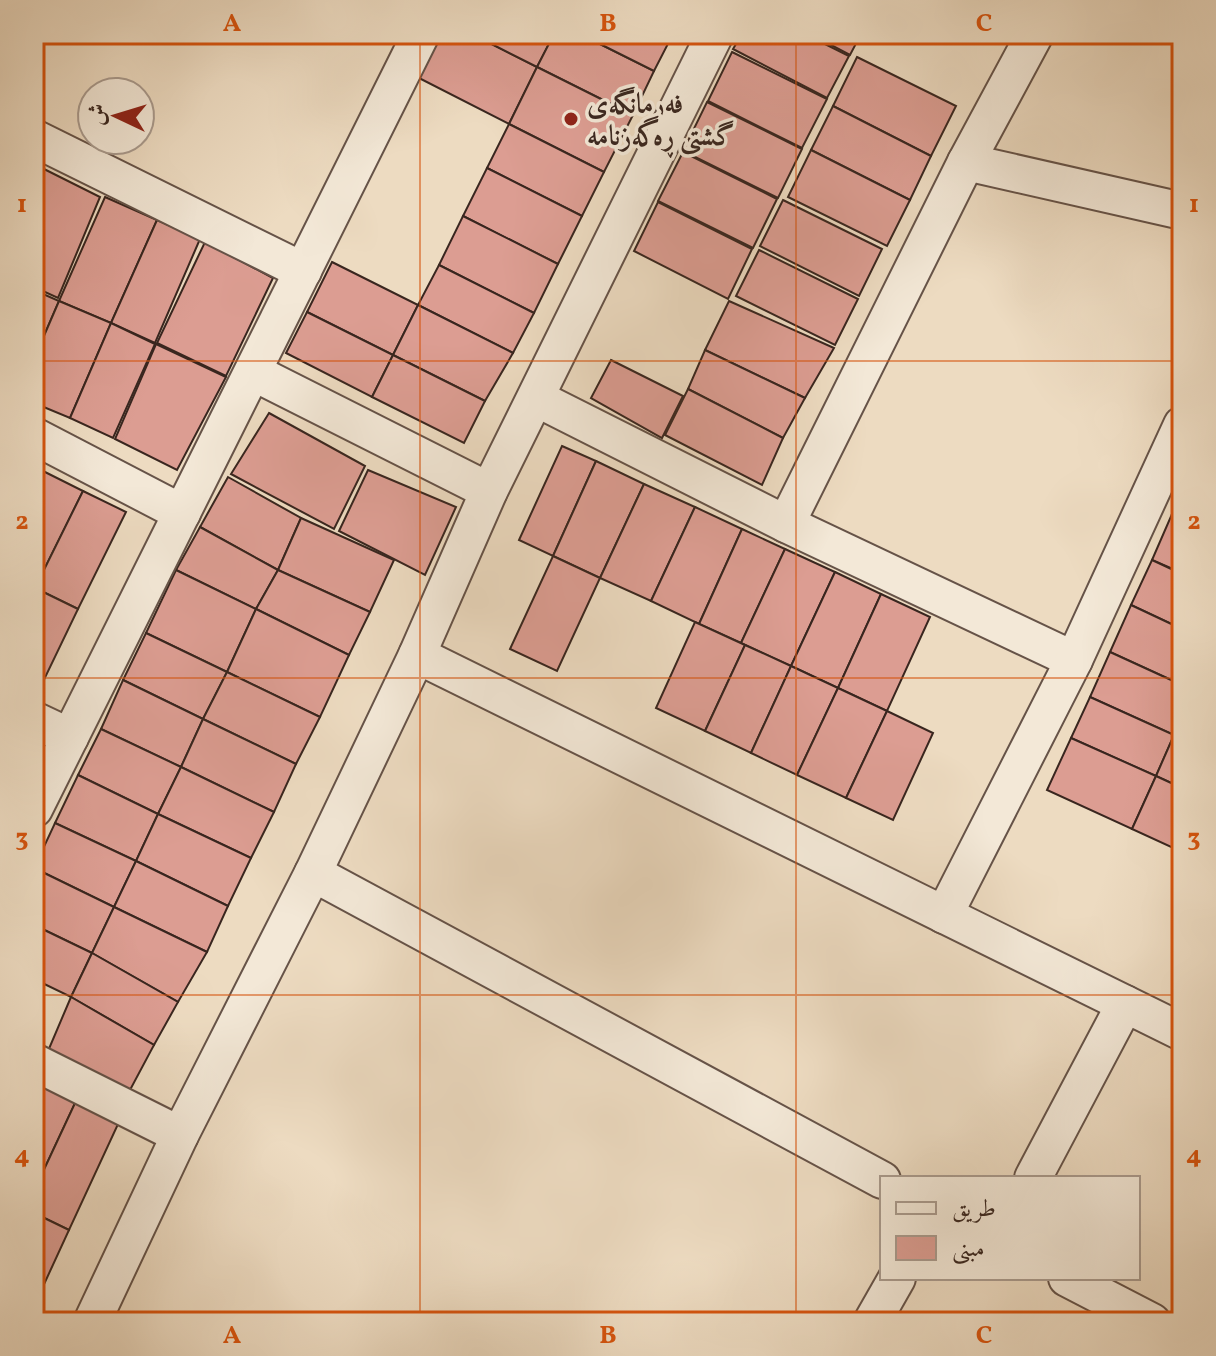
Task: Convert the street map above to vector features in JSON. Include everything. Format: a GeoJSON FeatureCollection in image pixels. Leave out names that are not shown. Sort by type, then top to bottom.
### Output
{"type":"FeatureCollection","features":[{"type":"Feature","properties":{"kind":"street"},"geometry":{"type":"LineString","coordinates":[[92,1322],[180,1135],[313,873],[417,655],[489,491],[715,34]]}},
{"type":"Feature","properties":{"kind":"street"},"geometry":{"type":"LineString","coordinates":[[786,524],[966,162],[1035,34]]}},
{"type":"Feature","properties":{"kind":"street"},"geometry":{"type":"LineString","coordinates":[[34,809],[303,271],[417,35]]}},
{"type":"Feature","properties":{"kind":"street"},"geometry":{"type":"LineString","coordinates":[[34,138],[303,271]]}},
{"type":"Feature","properties":{"kind":"street"},"geometry":{"type":"LineString","coordinates":[[966,162],[1182,211]]}},
{"type":"Feature","properties":{"kind":"street"},"geometry":{"type":"LineString","coordinates":[[253,372],[489,491]]}},
{"type":"Feature","properties":{"kind":"street"},"geometry":{"type":"LineString","coordinates":[[536,398],[786,524],[1074,660]]}},
{"type":"Feature","properties":{"kind":"street"},"geometry":{"type":"LineString","coordinates":[[944,915],[1074,660],[1182,425]]}},
{"type":"Feature","properties":{"kind":"street"},"geometry":{"type":"LineString","coordinates":[[34,436],[182,513]]}},
{"type":"Feature","properties":{"kind":"street"},"geometry":{"type":"LineString","coordinates":[[417,655],[1182,1032]]}},
{"type":"Feature","properties":{"kind":"street"},"geometry":{"type":"LineString","coordinates":[[34,720],[70,737]]}},
{"type":"Feature","properties":{"kind":"street"},"geometry":{"type":"LineString","coordinates":[[313,873],[880,1179]]}},
{"type":"Feature","properties":{"kind":"street"},"geometry":{"type":"LineString","coordinates":[[1034,1176],[1125,1004]]}},
{"type":"Feature","properties":{"kind":"street"},"geometry":{"type":"LineString","coordinates":[[34,1062],[180,1135]]}},
{"type":"Feature","properties":{"kind":"street"},"geometry":{"type":"LineString","coordinates":[[872,1322],[896,1280]]}},
{"type":"Feature","properties":{"kind":"street"},"geometry":{"type":"LineString","coordinates":[[1069,1280],[1102,1310],[1152,1322]]}},
{"type":"Feature","properties":{"kind":"building"},"geometry":{"type":"Polygon","coordinates":[[[439,34],[472,34],[537,67],[509,124],[417,77],[439,34]]]}},
{"type":"Feature","properties":{"kind":"building"},"geometry":{"type":"Polygon","coordinates":[[[472,34],[554,34],[537,67],[472,34]]]}},
{"type":"Feature","properties":{"kind":"building"},"geometry":{"type":"Polygon","coordinates":[[[554,34],[580,34],[654,71],[633,115],[537,67],[554,34]]]}},
{"type":"Feature","properties":{"kind":"building"},"geometry":{"type":"Polygon","coordinates":[[[580,34],[673,34],[654,71],[580,34]]]}},
{"type":"Feature","properties":{"kind":"building"},"geometry":{"type":"Polygon","coordinates":[[[742,34],[805,34],[849,56],[827,98],[733,49],[742,34]]]}},
{"type":"Feature","properties":{"kind":"building"},"geometry":{"type":"Polygon","coordinates":[[[810,34],[861,34],[850,55],[810,34]]]}},
{"type":"Feature","properties":{"kind":"building"},"geometry":{"type":"Polygon","coordinates":[[[732,52],[827,99],[802,148],[708,101],[732,52]]]}},
{"type":"Feature","properties":{"kind":"building"},"geometry":{"type":"Polygon","coordinates":[[[857,57],[956,106],[931,156],[833,106],[857,57]]]}},
{"type":"Feature","properties":{"kind":"building","name":"فەرمانگەی گشتی ڕەگەزنامە"},"geometry":{"type":"Polygon","coordinates":[[[537,67],[633,115],[604,172],[509,124],[537,67]]]}},
{"type":"Feature","properties":{"kind":"building"},"geometry":{"type":"Polygon","coordinates":[[[707,102],[802,149],[778,198],[683,151],[707,102]]]}},
{"type":"Feature","properties":{"kind":"building"},"geometry":{"type":"Polygon","coordinates":[[[833,106],[931,156],[910,200],[811,150],[833,106]]]}},
{"type":"Feature","properties":{"kind":"building"},"geometry":{"type":"Polygon","coordinates":[[[509,124],[604,172],[582,216],[487,168],[509,124]]]}},
{"type":"Feature","properties":{"kind":"building"},"geometry":{"type":"Polygon","coordinates":[[[811,150],[910,200],[887,246],[788,197],[811,150]]]}},
{"type":"Feature","properties":{"kind":"building"},"geometry":{"type":"Polygon","coordinates":[[[683,152],[777,199],[753,248],[658,201],[683,152]]]}},
{"type":"Feature","properties":{"kind":"building"},"geometry":{"type":"Polygon","coordinates":[[[34,164],[100,197],[58,298],[34,287],[34,164]]]}},
{"type":"Feature","properties":{"kind":"building"},"geometry":{"type":"Polygon","coordinates":[[[487,168],[582,216],[558,264],[463,216],[487,168]]]}},
{"type":"Feature","properties":{"kind":"building"},"geometry":{"type":"Polygon","coordinates":[[[105,197],[157,220],[111,323],[59,301],[105,197]]]}},
{"type":"Feature","properties":{"kind":"building"},"geometry":{"type":"Polygon","coordinates":[[[783,200],[882,249],[859,296],[760,246],[783,200]]]}},
{"type":"Feature","properties":{"kind":"building"},"geometry":{"type":"Polygon","coordinates":[[[658,202],[752,249],[728,299],[634,251],[658,202]]]}},
{"type":"Feature","properties":{"kind":"building"},"geometry":{"type":"Polygon","coordinates":[[[463,216],[558,264],[534,313],[439,265],[463,216]]]}},
{"type":"Feature","properties":{"kind":"building"},"geometry":{"type":"Polygon","coordinates":[[[157,220],[200,239],[155,343],[111,323],[157,220]]]}},
{"type":"Feature","properties":{"kind":"building"},"geometry":{"type":"Polygon","coordinates":[[[205,242],[273,278],[226,376],[157,343],[205,242]]]}},
{"type":"Feature","properties":{"kind":"building"},"geometry":{"type":"Polygon","coordinates":[[[759,250],[858,299],[835,345],[736,296],[759,250]]]}},
{"type":"Feature","properties":{"kind":"building"},"geometry":{"type":"Polygon","coordinates":[[[332,262],[418,305],[393,355],[307,312],[332,262]]]}},
{"type":"Feature","properties":{"kind":"building"},"geometry":{"type":"Polygon","coordinates":[[[439,265],[534,313],[513,353],[418,305],[439,265]]]}},
{"type":"Feature","properties":{"kind":"building"},"geometry":{"type":"Polygon","coordinates":[[[34,290],[59,301],[34,359],[34,290]]]}},
{"type":"Feature","properties":{"kind":"building"},"geometry":{"type":"Polygon","coordinates":[[[59,301],[111,323],[70,418],[34,403],[34,359],[59,301]]]}},
{"type":"Feature","properties":{"kind":"building"},"geometry":{"type":"Polygon","coordinates":[[[729,301],[834,348],[805,398],[705,350],[729,301]]]}},
{"type":"Feature","properties":{"kind":"building"},"geometry":{"type":"Polygon","coordinates":[[[418,305],[513,353],[485,401],[393,355],[418,305]]]}},
{"type":"Feature","properties":{"kind":"building"},"geometry":{"type":"Polygon","coordinates":[[[307,312],[393,355],[372,397],[286,353],[307,312]]]}},
{"type":"Feature","properties":{"kind":"building"},"geometry":{"type":"Polygon","coordinates":[[[111,323],[155,344],[113,438],[70,418],[111,323]]]}},
{"type":"Feature","properties":{"kind":"building"},"geometry":{"type":"Polygon","coordinates":[[[156,344],[226,377],[177,470],[115,439],[156,344]]]}},
{"type":"Feature","properties":{"kind":"building"},"geometry":{"type":"Polygon","coordinates":[[[705,350],[805,398],[783,438],[688,389],[705,350]]]}},
{"type":"Feature","properties":{"kind":"building"},"geometry":{"type":"Polygon","coordinates":[[[393,355],[485,401],[464,443],[372,397],[393,355]]]}},
{"type":"Feature","properties":{"kind":"building"},"geometry":{"type":"Polygon","coordinates":[[[611,360],[683,396],[662,438],[591,398],[611,360]]]}},
{"type":"Feature","properties":{"kind":"building"},"geometry":{"type":"Polygon","coordinates":[[[688,389],[783,438],[762,485],[665,435],[688,389]]]}},
{"type":"Feature","properties":{"kind":"building"},"geometry":{"type":"Polygon","coordinates":[[[269,413],[365,466],[334,529],[231,474],[269,413]]]}},
{"type":"Feature","properties":{"kind":"building"},"geometry":{"type":"Polygon","coordinates":[[[562,446],[596,461],[553,556],[519,540],[562,446]]]}},
{"type":"Feature","properties":{"kind":"building"},"geometry":{"type":"Polygon","coordinates":[[[596,461],[644,484],[600,578],[553,556],[596,461]]]}},
{"type":"Feature","properties":{"kind":"building"},"geometry":{"type":"Polygon","coordinates":[[[39,469],[83,491],[35,588],[34,478],[39,469]]]}},
{"type":"Feature","properties":{"kind":"building"},"geometry":{"type":"Polygon","coordinates":[[[368,470],[456,507],[425,575],[339,531],[368,470]]]}},
{"type":"Feature","properties":{"kind":"building"},"geometry":{"type":"Polygon","coordinates":[[[228,477],[301,518],[278,570],[200,527],[228,477]]]}},
{"type":"Feature","properties":{"kind":"building"},"geometry":{"type":"Polygon","coordinates":[[[644,484],[695,507],[651,601],[600,578],[644,484]]]}},
{"type":"Feature","properties":{"kind":"building"},"geometry":{"type":"Polygon","coordinates":[[[1182,490],[1182,518],[1172,514],[1182,490]]]}},
{"type":"Feature","properties":{"kind":"building"},"geometry":{"type":"Polygon","coordinates":[[[83,491],[126,512],[78,609],[35,588],[83,491]]]}},
{"type":"Feature","properties":{"kind":"building"},"geometry":{"type":"Polygon","coordinates":[[[695,507],[742,529],[699,624],[651,601],[695,507]]]}},
{"type":"Feature","properties":{"kind":"building"},"geometry":{"type":"Polygon","coordinates":[[[1172,514],[1182,518],[1182,573],[1152,560],[1172,514]]]}},
{"type":"Feature","properties":{"kind":"building"},"geometry":{"type":"Polygon","coordinates":[[[301,518],[394,560],[370,612],[278,570],[301,518]]]}},
{"type":"Feature","properties":{"kind":"building"},"geometry":{"type":"Polygon","coordinates":[[[200,527],[278,570],[256,609],[176,570],[200,527]]]}},
{"type":"Feature","properties":{"kind":"building"},"geometry":{"type":"Polygon","coordinates":[[[742,529],[785,549],[741,643],[699,624],[742,529]]]}},
{"type":"Feature","properties":{"kind":"building"},"geometry":{"type":"Polygon","coordinates":[[[785,549],[835,572],[791,666],[741,643],[785,549]]]}},
{"type":"Feature","properties":{"kind":"building"},"geometry":{"type":"Polygon","coordinates":[[[553,556],[600,578],[557,671],[510,649],[553,556]]]}},
{"type":"Feature","properties":{"kind":"building"},"geometry":{"type":"Polygon","coordinates":[[[1152,560],[1182,574],[1182,629],[1131,605],[1152,560]]]}},
{"type":"Feature","properties":{"kind":"building"},"geometry":{"type":"Polygon","coordinates":[[[176,570],[256,609],[227,672],[146,633],[176,570]]]}},
{"type":"Feature","properties":{"kind":"building"},"geometry":{"type":"Polygon","coordinates":[[[278,570],[370,612],[349,655],[256,609],[278,570]]]}},
{"type":"Feature","properties":{"kind":"building"},"geometry":{"type":"Polygon","coordinates":[[[835,572],[881,594],[838,688],[791,666],[835,572]]]}},
{"type":"Feature","properties":{"kind":"building"},"geometry":{"type":"Polygon","coordinates":[[[35,588],[78,609],[40,688],[34,685],[35,588]]]}},
{"type":"Feature","properties":{"kind":"building"},"geometry":{"type":"Polygon","coordinates":[[[881,594],[930,617],[887,711],[838,688],[881,594]]]}},
{"type":"Feature","properties":{"kind":"building"},"geometry":{"type":"Polygon","coordinates":[[[1131,605],[1182,629],[1182,685],[1110,652],[1131,605]]]}},
{"type":"Feature","properties":{"kind":"building"},"geometry":{"type":"Polygon","coordinates":[[[256,609],[349,655],[320,717],[227,672],[256,609]]]}},
{"type":"Feature","properties":{"kind":"building"},"geometry":{"type":"Polygon","coordinates":[[[695,622],[745,645],[705,731],[656,708],[695,622]]]}},
{"type":"Feature","properties":{"kind":"building"},"geometry":{"type":"Polygon","coordinates":[[[146,633],[227,672],[203,719],[123,680],[146,633]]]}},
{"type":"Feature","properties":{"kind":"building"},"geometry":{"type":"Polygon","coordinates":[[[745,645],[791,666],[751,753],[705,731],[745,645]]]}},
{"type":"Feature","properties":{"kind":"building"},"geometry":{"type":"Polygon","coordinates":[[[1110,652],[1182,685],[1182,719],[1174,735],[1090,697],[1110,652]]]}},
{"type":"Feature","properties":{"kind":"building"},"geometry":{"type":"Polygon","coordinates":[[[791,666],[838,688],[797,775],[751,753],[791,666]]]}},
{"type":"Feature","properties":{"kind":"building"},"geometry":{"type":"Polygon","coordinates":[[[227,672],[320,717],[296,764],[203,719],[227,672]]]}},
{"type":"Feature","properties":{"kind":"building"},"geometry":{"type":"Polygon","coordinates":[[[123,680],[203,719],[181,767],[101,729],[123,680]]]}},
{"type":"Feature","properties":{"kind":"building"},"geometry":{"type":"Polygon","coordinates":[[[838,688],[887,711],[846,798],[797,775],[838,688]]]}},
{"type":"Feature","properties":{"kind":"building"},"geometry":{"type":"Polygon","coordinates":[[[1090,697],[1174,735],[1156,776],[1071,738],[1090,697]]]}},
{"type":"Feature","properties":{"kind":"building"},"geometry":{"type":"Polygon","coordinates":[[[887,711],[933,733],[893,820],[846,798],[887,711]]]}},
{"type":"Feature","properties":{"kind":"building"},"geometry":{"type":"Polygon","coordinates":[[[203,719],[296,764],[274,812],[181,767],[203,719]]]}},
{"type":"Feature","properties":{"kind":"building"},"geometry":{"type":"Polygon","coordinates":[[[101,729],[181,767],[158,814],[78,775],[101,729]]]}},
{"type":"Feature","properties":{"kind":"building"},"geometry":{"type":"Polygon","coordinates":[[[1174,735],[1182,739],[1182,788],[1156,776],[1174,735]]]}},
{"type":"Feature","properties":{"kind":"building"},"geometry":{"type":"Polygon","coordinates":[[[1071,738],[1156,776],[1132,829],[1047,790],[1071,738]]]}},
{"type":"Feature","properties":{"kind":"building"},"geometry":{"type":"Polygon","coordinates":[[[181,767],[274,812],[251,858],[158,814],[181,767]]]}},
{"type":"Feature","properties":{"kind":"building"},"geometry":{"type":"Polygon","coordinates":[[[78,775],[158,814],[136,861],[55,823],[78,775]]]}},
{"type":"Feature","properties":{"kind":"building"},"geometry":{"type":"Polygon","coordinates":[[[1156,776],[1182,788],[1182,852],[1132,829],[1156,776]]]}},
{"type":"Feature","properties":{"kind":"building"},"geometry":{"type":"Polygon","coordinates":[[[158,814],[251,858],[228,906],[136,861],[158,814]]]}},
{"type":"Feature","properties":{"kind":"building"},"geometry":{"type":"Polygon","coordinates":[[[55,823],[136,861],[114,907],[34,868],[55,823]]]}},
{"type":"Feature","properties":{"kind":"building"},"geometry":{"type":"Polygon","coordinates":[[[136,861],[228,906],[207,952],[114,907],[136,861]]]}},
{"type":"Feature","properties":{"kind":"building"},"geometry":{"type":"Polygon","coordinates":[[[34,868],[114,907],[92,953],[34,925],[34,868]]]}},
{"type":"Feature","properties":{"kind":"building"},"geometry":{"type":"Polygon","coordinates":[[[114,907],[207,952],[178,1002],[92,953],[114,907]]]}},
{"type":"Feature","properties":{"kind":"building"},"geometry":{"type":"Polygon","coordinates":[[[34,925],[92,953],[71,997],[34,979],[34,925]]]}},
{"type":"Feature","properties":{"kind":"building"},"geometry":{"type":"Polygon","coordinates":[[[92,953],[178,1002],[154,1045],[71,997],[92,953]]]}},
{"type":"Feature","properties":{"kind":"building"},"geometry":{"type":"Polygon","coordinates":[[[71,997],[154,1045],[130,1090],[48,1051],[71,997]]]}},
{"type":"Feature","properties":{"kind":"building"},"geometry":{"type":"Polygon","coordinates":[[[34,1081],[76,1101],[34,1191],[34,1081]]]}},
{"type":"Feature","properties":{"kind":"building"},"geometry":{"type":"Polygon","coordinates":[[[76,1101],[119,1122],[69,1230],[34,1213],[34,1191],[76,1101]]]}},
{"type":"Feature","properties":{"kind":"building"},"geometry":{"type":"Polygon","coordinates":[[[34,1213],[69,1230],[34,1306],[34,1213]]]}},
{"type":"Feature","properties":{"kind":"place","name":"فەرمانگەی گشتی ڕەگەزنامە"},"geometry":{"type":"Point","coordinates":[571,119]}}]}
